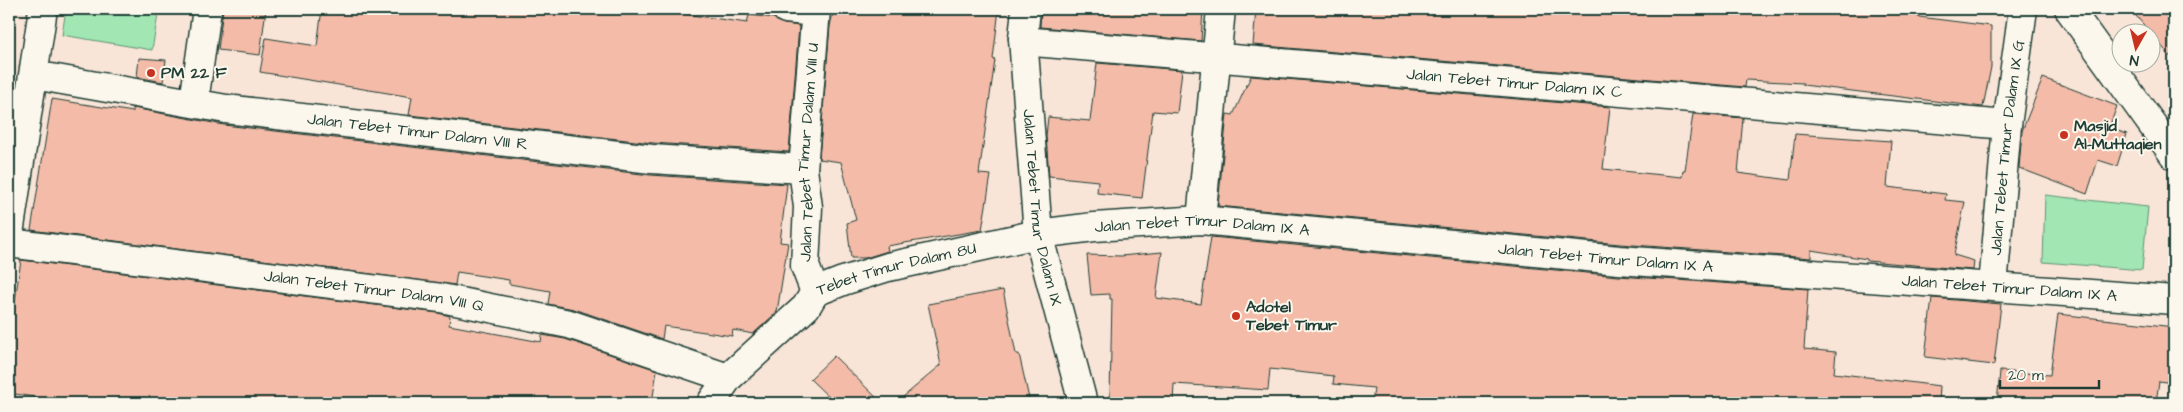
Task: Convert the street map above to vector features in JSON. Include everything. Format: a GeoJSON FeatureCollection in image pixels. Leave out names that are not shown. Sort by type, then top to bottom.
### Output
{"type":"FeatureCollection","features":[{"type":"Feature","properties":{"kind":"street"},"geometry":{"type":"LineString","coordinates":[[9,234],[16,145],[34,75],[43,9]]}},
{"type":"Feature","properties":{"kind":"street"},"geometry":{"type":"LineString","coordinates":[[194,102],[208,9]]}},
{"type":"Feature","properties":{"kind":"street"},"geometry":{"type":"LineString","coordinates":[[786,9],[816,10]]}},
{"type":"Feature","properties":{"kind":"street","name":"Jalan Tebet Timur Dalam IX"},"geometry":{"type":"LineString","coordinates":[[1026,9],[1024,38],[1038,234],[1083,403]]}},
{"type":"Feature","properties":{"kind":"street"},"geometry":{"type":"LineString","coordinates":[[1201,220],[1221,9]]}},
{"type":"Feature","properties":{"kind":"street","name":"Jalan Tebet Timur Dalam IX G"},"geometry":{"type":"LineString","coordinates":[[1993,286],[2007,126],[2024,9]]}},
{"type":"Feature","properties":{"kind":"street"},"geometry":{"type":"LineString","coordinates":[[2069,9],[2174,155]]}},
{"type":"Feature","properties":{"kind":"street","name":"Jalan Tebet Timur Dalam VIII U"},"geometry":{"type":"LineString","coordinates":[[815,292],[805,266],[808,207],[804,169],[816,10]]}},
{"type":"Feature","properties":{"kind":"street","name":"Jalan Tebet Timur Dalam IX C"},"geometry":{"type":"LineString","coordinates":[[1024,38],[1034,42],[2007,126]]}},
{"type":"Feature","properties":{"kind":"street","name":"Jalan Tebet Timur Dalam VIII R"},"geometry":{"type":"LineString","coordinates":[[34,75],[226,108],[652,159],[804,169]]}},
{"type":"Feature","properties":{"kind":"street","name":"Jalan Tebet Timur Dalam IX A"},"geometry":{"type":"LineString","coordinates":[[1038,234],[1094,227],[1201,220],[1619,260],[2174,300]]}},
{"type":"Feature","properties":{"kind":"street","name":"Tebet Timur Dalam 8U"},"geometry":{"type":"LineString","coordinates":[[711,403],[728,378],[806,307],[815,292],[844,280],[888,267],[1038,234]]}},
{"type":"Feature","properties":{"kind":"street","name":"Jalan Tebet Timur Dalam VIII Q"},"geometry":{"type":"LineString","coordinates":[[9,243],[441,298],[569,324],[728,378]]}},
{"type":"Feature","properties":{"kind":"green space"},"geometry":{"type":"Polygon","coordinates":[[[66,9],[159,9],[152,50],[62,35],[66,9]]]}},
{"type":"Feature","properties":{"kind":"green space"},"geometry":{"type":"Polygon","coordinates":[[[2045,195],[2148,207],[2142,270],[2043,262],[2045,195]]]}},
{"type":"Feature","properties":{"kind":"building"},"geometry":{"type":"Polygon","coordinates":[[[223,9],[266,9],[260,55],[218,50],[223,9]]]}},
{"type":"Feature","properties":{"kind":"building"},"geometry":{"type":"Polygon","coordinates":[[[322,9],[650,9],[747,23],[749,15],[774,18],[784,24],[799,26],[789,152],[653,143],[409,115],[412,97],[260,72],[266,38],[317,46],[322,9]]]}},
{"type":"Feature","properties":{"kind":"building"},"geometry":{"type":"Polygon","coordinates":[[[834,9],[999,9],[993,59],[995,60],[979,174],[991,175],[982,230],[887,246],[888,251],[865,258],[851,258],[847,223],[856,220],[841,162],[819,159],[830,26],[834,9]]]}},
{"type":"Feature","properties":{"kind":"building"},"geometry":{"type":"Polygon","coordinates":[[[1041,9],[1203,9],[1201,41],[1040,27],[1041,9]]]}},
{"type":"Feature","properties":{"kind":"building"},"geometry":{"type":"Polygon","coordinates":[[[1256,9],[1304,12],[1304,9],[1878,9],[1919,17],[1991,26],[1991,67],[1983,107],[1803,85],[1803,83],[1746,80],[1745,87],[1253,45],[1256,9]]]}},
{"type":"Feature","properties":{"kind":"building"},"geometry":{"type":"Polygon","coordinates":[[[2130,9],[2174,9],[2174,61],[2160,44],[2160,22],[2141,22],[2130,9]]]}},
{"type":"Feature","properties":{"kind":"building","name":"PM 22 F"},"geometry":{"type":"Polygon","coordinates":[[[139,58],[166,60],[163,82],[137,77],[139,58]]]}},
{"type":"Feature","properties":{"kind":"building"},"geometry":{"type":"Polygon","coordinates":[[[1097,63],[1182,70],[1177,113],[1153,111],[1142,198],[1097,193],[1098,181],[1049,176],[1046,136],[1048,117],[1090,121],[1097,63]]]}},
{"type":"Feature","properties":{"kind":"building"},"geometry":{"type":"Polygon","coordinates":[[[1251,76],[1610,107],[1603,169],[1682,177],[1683,170],[1685,170],[1693,114],[1743,118],[1738,173],[1790,180],[1795,134],[1891,141],[1887,187],[1946,194],[1945,200],[1965,202],[1954,255],[1974,261],[1973,270],[1867,261],[1867,259],[1811,250],[1811,258],[1620,244],[1218,206],[1227,114],[1233,115],[1251,76]]]}},
{"type":"Feature","properties":{"kind":"building","name":"Masjid Al-Muttaqien"},"geometry":{"type":"Polygon","coordinates":[[[2043,78],[2117,106],[2109,128],[2127,134],[2117,166],[2098,160],[2087,194],[2019,168],[2022,131],[2043,78]]]}},
{"type":"Feature","properties":{"kind":"building"},"geometry":{"type":"Polygon","coordinates":[[[52,99],[133,112],[133,108],[224,125],[650,175],[787,184],[780,242],[788,243],[777,312],[753,334],[733,330],[732,336],[664,326],[662,339],[574,309],[548,304],[550,291],[509,284],[509,280],[457,272],[455,285],[31,230],[52,99]]]}},
{"type":"Feature","properties":{"kind":"building"},"geometry":{"type":"Polygon","coordinates":[[[1211,237],[1618,276],[1808,289],[1804,349],[1836,352],[1834,373],[1940,386],[1939,403],[1372,403],[1374,388],[1333,384],[1334,376],[1270,369],[1268,390],[1174,384],[1173,403],[1110,397],[1112,299],[1110,299],[1110,294],[1091,295],[1087,255],[1121,256],[1162,252],[1156,298],[1201,304],[1211,237]]]}},
{"type":"Feature","properties":{"kind":"building"},"geometry":{"type":"Polygon","coordinates":[[[21,260],[438,313],[450,316],[449,325],[541,342],[542,335],[565,339],[657,370],[652,403],[71,403],[9,393],[9,341],[21,260]]]}},
{"type":"Feature","properties":{"kind":"building"},"geometry":{"type":"Polygon","coordinates":[[[1003,290],[1016,354],[1019,354],[1030,403],[896,403],[941,365],[928,304],[1003,290]]]}},
{"type":"Feature","properties":{"kind":"building"},"geometry":{"type":"Polygon","coordinates":[[[1932,298],[2001,304],[1994,365],[1925,357],[1932,298]]]}},
{"type":"Feature","properties":{"kind":"building"},"geometry":{"type":"Polygon","coordinates":[[[2058,314],[2174,327],[2174,383],[2159,381],[2156,403],[1997,403],[2000,371],[2050,375],[2058,314]]]}},
{"type":"Feature","properties":{"kind":"building"},"geometry":{"type":"Polygon","coordinates":[[[834,356],[882,403],[835,403],[810,379],[834,356]]]}},
{"type":"Feature","properties":{"kind":"place","name":"PM 22 F"},"geometry":{"type":"Point","coordinates":[151,73]}},
{"type":"Feature","properties":{"kind":"place","name":"Masjid Al-Muttaqien"},"geometry":{"type":"Point","coordinates":[2064,135]}},
{"type":"Feature","properties":{"kind":"place","name":"Adotel Tebet Timur"},"geometry":{"type":"Point","coordinates":[1236,316]}}]}
